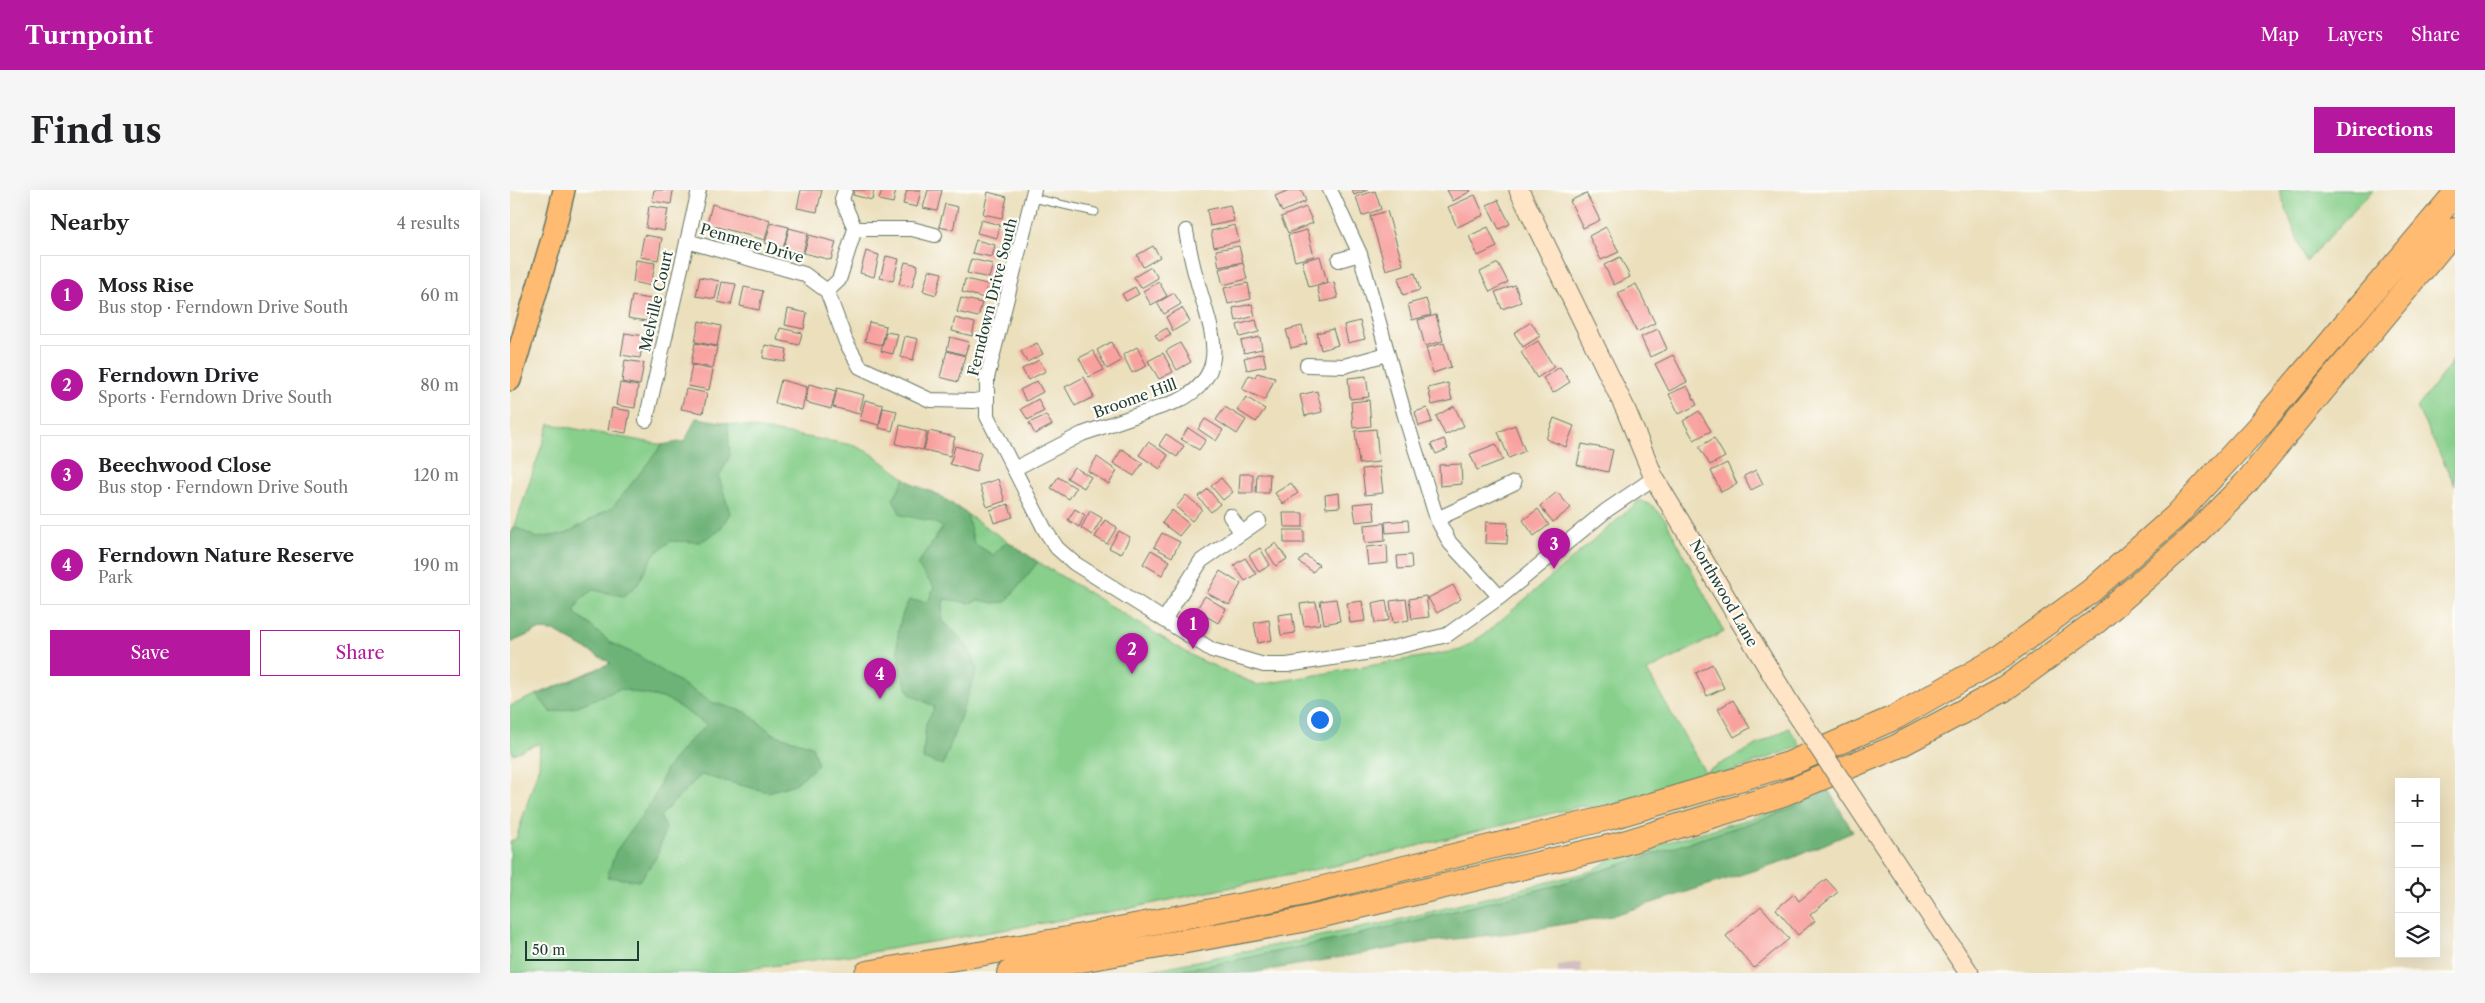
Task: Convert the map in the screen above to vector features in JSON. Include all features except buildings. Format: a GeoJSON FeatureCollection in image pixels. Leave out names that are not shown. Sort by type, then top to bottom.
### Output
{"type":"FeatureCollection","features":[{"type":"Feature","properties":{"kind":"highway"},"geometry":{"type":"LineString","coordinates":[[867,973],[1068,939],[1295,895],[1589,823],[1788,764],[1896,717],[2004,654],[2091,591],[2176,516],[2258,427],[2455,194]]}},
{"type":"Feature","properties":{"kind":"highway"},"geometry":{"type":"LineString","coordinates":[[1009,973],[1296,922],[1617,845],[1783,794],[1896,747],[2003,690],[2097,621],[2189,540],[2246,483],[2455,230]]}},
{"type":"Feature","properties":{"kind":"main road"},"geometry":{"type":"LineString","coordinates":[[510,380],[553,236],[564,190]]}},
{"type":"Feature","properties":{"kind":"street","name":"Melville Court"},"geometry":{"type":"LineString","coordinates":[[646,420],[699,190]]}},
{"type":"Feature","properties":{"kind":"street"},"geometry":{"type":"LineString","coordinates":[[845,190],[842,199],[855,229],[839,280],[827,291],[846,342],[860,367],[930,400],[974,401],[985,399]]}},
{"type":"Feature","properties":{"kind":"street"},"geometry":{"type":"LineString","coordinates":[[1330,190],[1360,254],[1387,354],[1437,519],[1450,543],[1500,597]]}},
{"type":"Feature","properties":{"kind":"street","name":"Northwood Lane"},"geometry":{"type":"LineString","coordinates":[[1519,190],[1626,408],[1654,478],[1790,704],[1969,973]]}},
{"type":"Feature","properties":{"kind":"street","name":"Ferndown Drive South"},"geometry":{"type":"LineString","coordinates":[[1034,194],[987,378],[985,399],[987,416],[1045,530],[1057,548],[1074,563],[1212,650],[1264,665],[1287,665],[1384,650],[1447,635],[1500,597],[1607,510],[1654,478]]}},
{"type":"Feature","properties":{"kind":"street"},"geometry":{"type":"LineString","coordinates":[[855,229],[912,229],[935,235]]}},
{"type":"Feature","properties":{"kind":"street","name":"Broome Hill"},"geometry":{"type":"LineString","coordinates":[[1014,468],[1082,434],[1178,401],[1190,395],[1202,382],[1210,367],[1215,346],[1186,232]]}},
{"type":"Feature","properties":{"kind":"street","name":"Penmere Drive"},"geometry":{"type":"LineString","coordinates":[[687,241],[804,274],[827,291]]}},
{"type":"Feature","properties":{"kind":"street"},"geometry":{"type":"LineString","coordinates":[[1339,260],[1360,254]]}},
{"type":"Feature","properties":{"kind":"street"},"geometry":{"type":"LineString","coordinates":[[1307,365],[1344,366],[1387,354]]}},
{"type":"Feature","properties":{"kind":"street"},"geometry":{"type":"LineString","coordinates":[[1437,519],[1514,483]]}},
{"type":"Feature","properties":{"kind":"street"},"geometry":{"type":"LineString","coordinates":[[1230,516],[1241,532]]}},
{"type":"Feature","properties":{"kind":"street"},"geometry":{"type":"LineString","coordinates":[[1164,620],[1201,561],[1259,521]]}},
{"type":"Feature","properties":{"kind":"lane"},"geometry":{"type":"LineString","coordinates":[[1034,194],[1095,212]]}},
{"type":"Feature","properties":{"kind":"shaded area"},"geometry":{"type":"Polygon","coordinates":[[[1581,962],[1582,973],[1558,973],[1557,965],[1581,962]]]}},
{"type":"Feature","properties":{"kind":"green space"},"geometry":{"type":"Polygon","coordinates":[[[2279,190],[2373,190],[2306,262],[2279,190]]]}},
{"type":"Feature","properties":{"kind":"green space"},"geometry":{"type":"Polygon","coordinates":[[[2455,358],[2455,485],[2417,408],[2455,358]]]}},
{"type":"Feature","properties":{"kind":"green space"},"geometry":{"type":"Polygon","coordinates":[[[696,418],[853,445],[872,454],[914,485],[937,494],[1038,562],[1196,658],[1258,685],[1461,650],[1486,633],[1640,500],[1654,507],[1665,519],[1724,632],[1647,671],[1705,772],[1789,728],[1801,746],[1713,778],[1602,810],[1582,806],[1343,864],[1126,909],[872,952],[731,973],[510,973],[510,841],[516,839],[539,766],[540,743],[513,754],[510,743],[510,706],[611,663],[554,631],[538,630],[510,643],[510,535],[515,526],[549,424],[691,450],[696,418]]]}},
{"type":"Feature","properties":{"kind":"green space"},"geometry":{"type":"Polygon","coordinates":[[[696,418],[728,423],[730,456],[719,477],[730,513],[719,531],[700,542],[671,541],[654,554],[638,584],[624,596],[592,590],[579,602],[574,612],[611,643],[637,655],[711,702],[746,712],[773,734],[812,746],[818,765],[795,784],[768,792],[701,775],[660,816],[666,828],[656,858],[639,881],[607,877],[616,851],[654,798],[666,769],[688,742],[707,725],[667,699],[620,689],[575,707],[551,713],[537,695],[611,663],[554,631],[538,630],[510,643],[510,535],[515,527],[537,538],[565,534],[613,507],[662,445],[685,441],[696,418]]]}},
{"type":"Feature","properties":{"kind":"green space"},"geometry":{"type":"Polygon","coordinates":[[[905,478],[914,485],[937,494],[967,514],[974,543],[993,555],[1007,541],[1038,562],[1006,602],[994,603],[979,600],[970,603],[944,599],[941,620],[964,642],[972,655],[977,670],[943,765],[923,759],[926,723],[935,707],[910,694],[901,670],[898,635],[900,623],[909,600],[928,602],[934,587],[917,565],[943,527],[931,521],[901,515],[893,499],[905,478]]]}},
{"type":"Feature","properties":{"kind":"green space"},"geometry":{"type":"Polygon","coordinates":[[[1826,788],[1829,791],[1775,815],[1554,886],[1345,938],[1216,964],[1162,973],[1137,973],[1390,922],[1592,871],[1614,857],[1767,814],[1826,788]]]}},
{"type":"Feature","properties":{"kind":"green space"},"geometry":{"type":"Polygon","coordinates":[[[1829,791],[1853,832],[1790,859],[1611,916],[1519,932],[1428,942],[1251,973],[1162,973],[1345,938],[1554,886],[1775,815],[1829,791]]]}},
{"type":"Feature","properties":{"kind":"place","name":"Beechwood Close"},"geometry":{"type":"Point","coordinates":[1554,569]}},
{"type":"Feature","properties":{"kind":"place","name":"Moss Rise"},"geometry":{"type":"Point","coordinates":[1193,649]}},
{"type":"Feature","properties":{"kind":"place","name":"Ferndown Drive"},"geometry":{"type":"Point","coordinates":[1132,674]}},
{"type":"Feature","properties":{"kind":"place","name":"Ferndown Nature Reserve"},"geometry":{"type":"Point","coordinates":[880,699]}}]}
